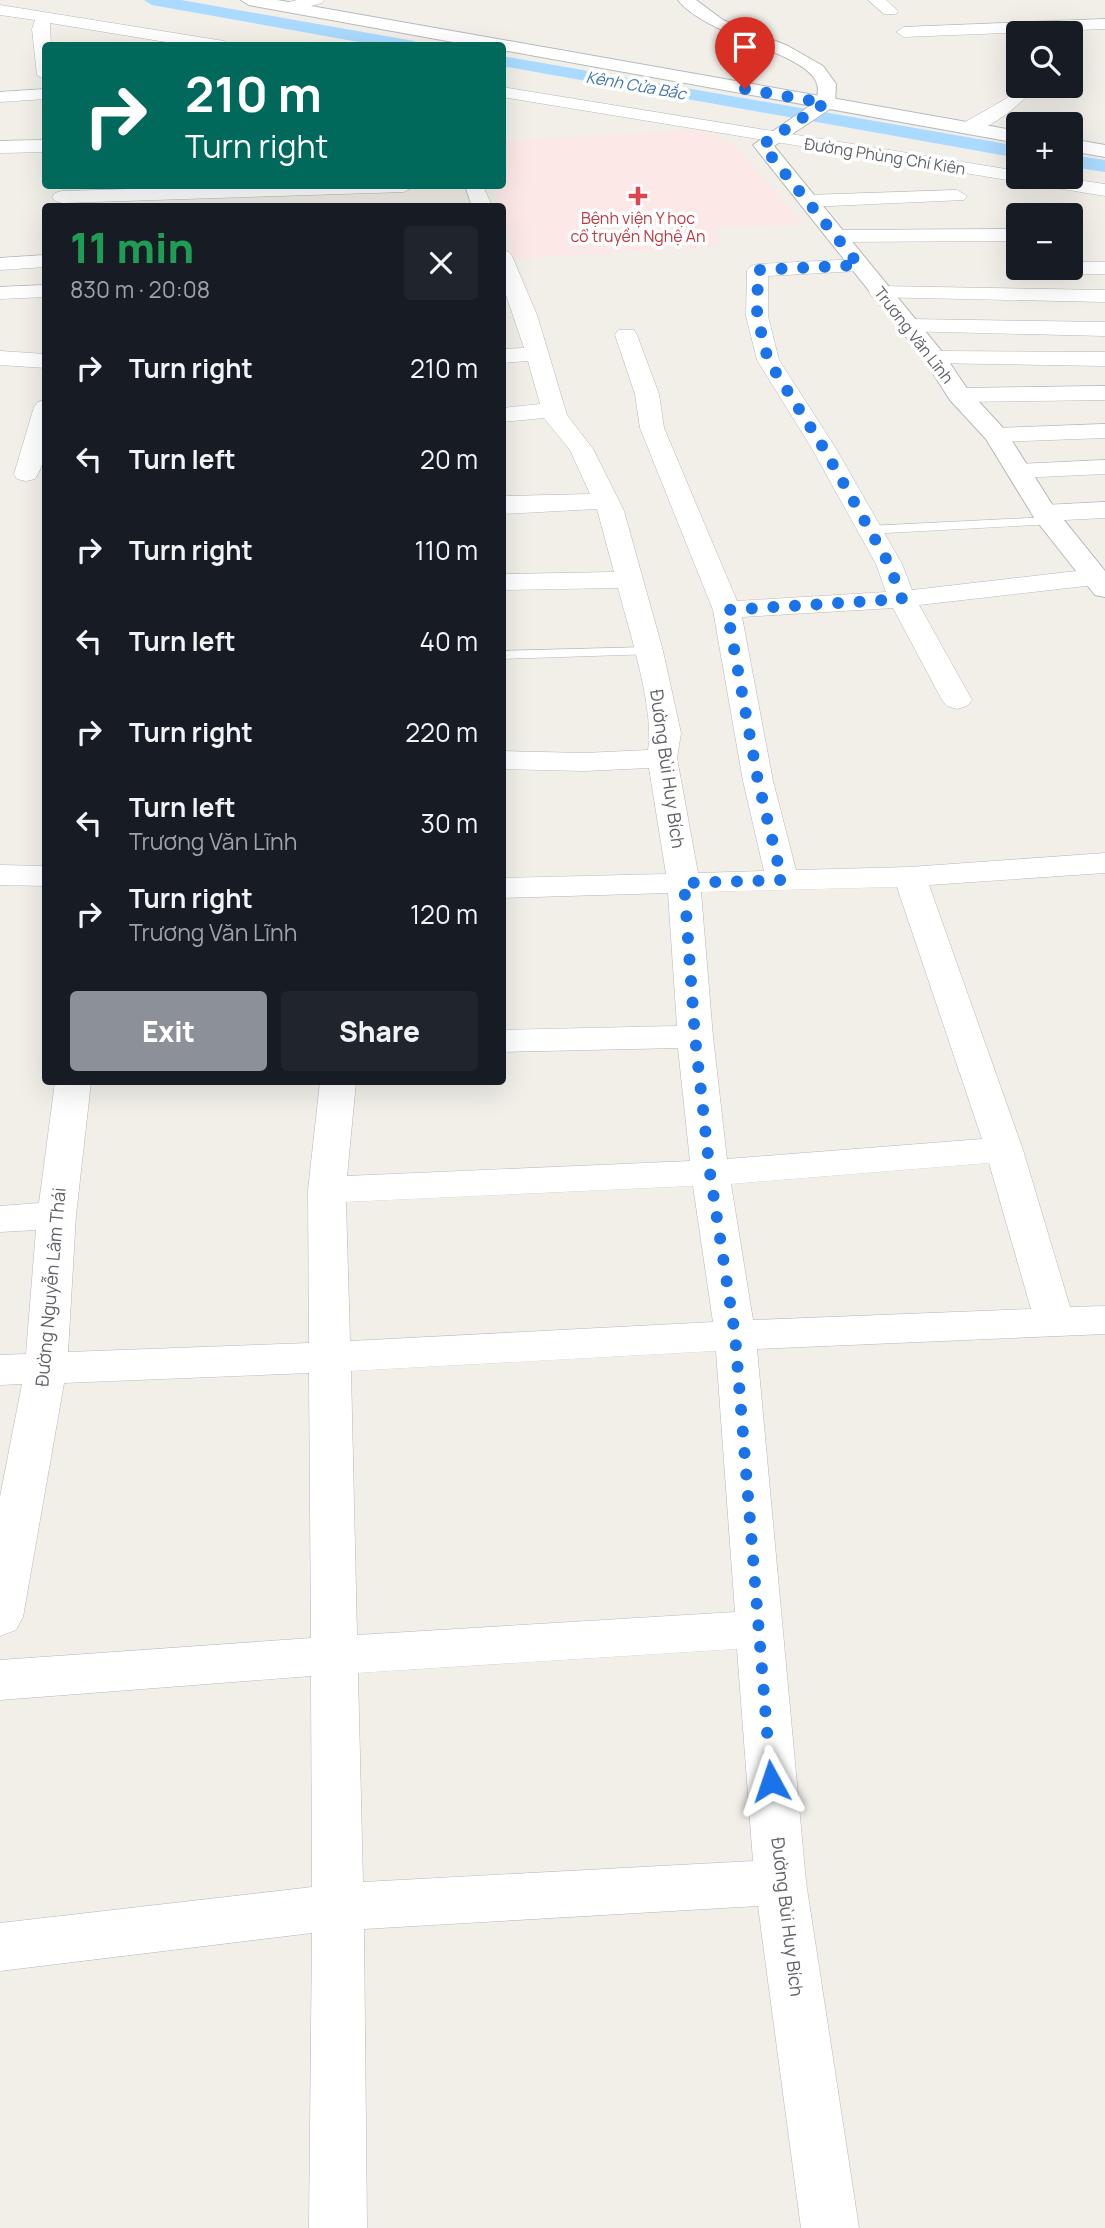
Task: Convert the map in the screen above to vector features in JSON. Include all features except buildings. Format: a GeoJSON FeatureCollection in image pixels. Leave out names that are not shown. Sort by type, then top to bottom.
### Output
{"type":"FeatureCollection","features":[{"type":"Feature","properties":{"kind":"street"},"geometry":{"type":"LineString","coordinates":[[249,0],[479,42]]}},
{"type":"Feature","properties":{"kind":"street"},"geometry":{"type":"LineString","coordinates":[[288,7],[316,0]]}},
{"type":"Feature","properties":{"kind":"street"},"geometry":{"type":"LineString","coordinates":[[687,0],[692,8],[712,21],[798,58],[818,72],[826,83],[823,105],[779,133]]}},
{"type":"Feature","properties":{"kind":"street"},"geometry":{"type":"LineString","coordinates":[[876,0],[890,12]]}},
{"type":"Feature","properties":{"kind":"street"},"geometry":{"type":"LineString","coordinates":[[1045,8],[1060,21]]}},
{"type":"Feature","properties":{"kind":"street"},"geometry":{"type":"LineString","coordinates":[[0,10],[198,42]]}},
{"type":"Feature","properties":{"kind":"street"},"geometry":{"type":"LineString","coordinates":[[42,44],[40,29],[44,17]]}},
{"type":"Feature","properties":{"kind":"street"},"geometry":{"type":"LineString","coordinates":[[1083,24],[1104,25]]}},
{"type":"Feature","properties":{"kind":"street"},"geometry":{"type":"LineString","coordinates":[[904,32],[1006,27]]}},
{"type":"Feature","properties":{"kind":"street"},"geometry":{"type":"LineString","coordinates":[[506,47],[823,105],[1006,134]]}},
{"type":"Feature","properties":{"kind":"street","name":"Đường Phùng Chí Kiên"},"geometry":{"type":"LineString","coordinates":[[506,93],[779,133],[1006,175]]}},
{"type":"Feature","properties":{"kind":"street"},"geometry":{"type":"LineString","coordinates":[[0,97],[42,94]]}},
{"type":"Feature","properties":{"kind":"street"},"geometry":{"type":"LineString","coordinates":[[969,128],[1016,98]]}},
{"type":"Feature","properties":{"kind":"street","name":"Trương Văn Lĩnh"},"geometry":{"type":"LineString","coordinates":[[779,133],[762,145],[935,358],[959,395],[996,435],[1047,517],[1099,583]]}},
{"type":"Feature","properties":{"kind":"street"},"geometry":{"type":"LineString","coordinates":[[0,147],[42,146]]}},
{"type":"Feature","properties":{"kind":"street"},"geometry":{"type":"LineString","coordinates":[[1083,147],[1105,151]]}},
{"type":"Feature","properties":{"kind":"street","name":"Đường Phùng Chí Kiên"},"geometry":{"type":"LineString","coordinates":[[1083,187],[1105,190]]}},
{"type":"Feature","properties":{"kind":"street"},"geometry":{"type":"LineString","coordinates":[[62,196],[301,189]]}},
{"type":"Feature","properties":{"kind":"street"},"geometry":{"type":"LineString","coordinates":[[807,201],[957,196]]}},
{"type":"Feature","properties":{"kind":"street"},"geometry":{"type":"LineString","coordinates":[[836,236],[1006,235]]}},
{"type":"Feature","properties":{"kind":"street"},"geometry":{"type":"LineString","coordinates":[[0,264],[42,255]]}},
{"type":"Feature","properties":{"kind":"street"},"geometry":{"type":"LineString","coordinates":[[859,265],[758,270],[757,316],[768,360],[823,447],[889,564],[902,599],[957,700]]}},
{"type":"Feature","properties":{"kind":"street"},"geometry":{"type":"LineString","coordinates":[[1083,268],[1105,268]]}},
{"type":"Feature","properties":{"kind":"street","name":"Đường Bùi Huy Bích"},"geometry":{"type":"LineString","coordinates":[[506,277],[519,355],[552,410],[589,463],[611,511],[649,651],[666,733],[662,758],[684,883],[695,1037],[710,1173],[735,1335],[780,1882],[830,2228]]}},
{"type":"Feature","properties":{"kind":"street"},"geometry":{"type":"LineString","coordinates":[[0,293],[42,291]]}},
{"type":"Feature","properties":{"kind":"street"},"geometry":{"type":"LineString","coordinates":[[880,292],[1105,296]]}},
{"type":"Feature","properties":{"kind":"street"},"geometry":{"type":"LineString","coordinates":[[908,326],[1105,329]]}},
{"type":"Feature","properties":{"kind":"street"},"geometry":{"type":"LineString","coordinates":[[626,335],[647,394],[652,428],[727,610],[758,781],[782,880]]}},
{"type":"Feature","properties":{"kind":"street"},"geometry":{"type":"LineString","coordinates":[[0,358],[42,361]]}},
{"type":"Feature","properties":{"kind":"street"},"geometry":{"type":"LineString","coordinates":[[935,358],[1105,359]]}},
{"type":"Feature","properties":{"kind":"street"},"geometry":{"type":"LineString","coordinates":[[959,395],[1105,393]]}},
{"type":"Feature","properties":{"kind":"street"},"geometry":{"type":"LineString","coordinates":[[506,415],[552,410]]}},
{"type":"Feature","properties":{"kind":"street"},"geometry":{"type":"LineString","coordinates":[[996,435],[1105,431]]}},
{"type":"Feature","properties":{"kind":"street"},"geometry":{"type":"LineString","coordinates":[[0,474],[36,473],[42,433]]}},
{"type":"Feature","properties":{"kind":"street"},"geometry":{"type":"LineString","coordinates":[[1018,471],[1105,467]]}},
{"type":"Feature","properties":{"kind":"street"},"geometry":{"type":"LineString","coordinates":[[506,504],[605,500]]}},
{"type":"Feature","properties":{"kind":"street"},"geometry":{"type":"LineString","coordinates":[[1047,517],[1105,510]]}},
{"type":"Feature","properties":{"kind":"street"},"geometry":{"type":"LineString","coordinates":[[506,582],[630,580]]}},
{"type":"Feature","properties":{"kind":"street"},"geometry":{"type":"LineString","coordinates":[[727,610],[1099,583]]}},
{"type":"Feature","properties":{"kind":"street"},"geometry":{"type":"LineString","coordinates":[[506,760],[584,762],[662,758]]}},
{"type":"Feature","properties":{"kind":"street"},"geometry":{"type":"LineString","coordinates":[[506,888],[910,877],[1105,863]]}},
{"type":"Feature","properties":{"kind":"street"},"geometry":{"type":"LineString","coordinates":[[0,875],[42,876]]}},
{"type":"Feature","properties":{"kind":"street"},"geometry":{"type":"LineString","coordinates":[[910,877],[1004,1150],[1055,1323]]}},
{"type":"Feature","properties":{"kind":"street"},"geometry":{"type":"LineString","coordinates":[[506,1041],[695,1037]]}},
{"type":"Feature","properties":{"kind":"street","name":"Đường Nguyễn Lâm Thái"},"geometry":{"type":"LineString","coordinates":[[0,1616],[46,1366],[57,1215],[73,1085]]}},
{"type":"Feature","properties":{"kind":"street"},"geometry":{"type":"LineString","coordinates":[[338,1085],[327,1190],[338,1907],[338,2228]]}},
{"type":"Feature","properties":{"kind":"street"},"geometry":{"type":"LineString","coordinates":[[327,1190],[710,1173],[1004,1150]]}},
{"type":"Feature","properties":{"kind":"street"},"geometry":{"type":"LineString","coordinates":[[0,1219],[57,1215]]}},
{"type":"Feature","properties":{"kind":"street"},"geometry":{"type":"LineString","coordinates":[[0,1370],[1105,1320]]}},
{"type":"Feature","properties":{"kind":"street"},"geometry":{"type":"LineString","coordinates":[[0,1680],[335,1655],[758,1629]]}},
{"type":"Feature","properties":{"kind":"street"},"geometry":{"type":"LineString","coordinates":[[0,1947],[338,1907],[780,1882]]}},
{"type":"Feature","properties":{"kind":"lane"},"geometry":{"type":"LineString","coordinates":[[868,530],[1047,517]]}},
{"type":"Feature","properties":{"kind":"lane"},"geometry":{"type":"LineString","coordinates":[[506,655],[649,651]]}},
{"type":"Feature","properties":{"kind":"shaded area","name":"Bệnh viện Y học cổ truyền Nghệ An"},"geometry":{"type":"Polygon","coordinates":[[[708,129],[732,143],[805,225],[715,228],[721,246],[515,259],[506,222],[506,203],[499,203],[495,189],[506,189],[506,141],[708,129]]]}},
{"type":"Feature","properties":{"kind":"waterway","name":"Kênh Cửa Bắc"},"geometry":{"type":"LineString","coordinates":[[152,0],[391,42]]}},
{"type":"Feature","properties":{"kind":"waterway","name":"Kênh Cửa Bắc"},"geometry":{"type":"LineString","coordinates":[[506,62],[1006,150]]}},
{"type":"Feature","properties":{"kind":"waterway","name":"Kênh Cửa Bắc"},"geometry":{"type":"LineString","coordinates":[[1083,163],[1105,166]]}},
{"type":"Feature","properties":{"kind":"place","name":"Bệnh viện Y học cổ truyền Nghệ An"},"geometry":{"type":"Point","coordinates":[638,196]}},
{"type":"Feature","properties":{"kind":"route"},"geometry":{"type":"LineString","coordinates":[[745,89],[825,103],[762,145],[859,265],[758,270],[757,316],[768,360],[823,447],[889,564],[902,599],[727,610],[758,781],[782,880],[684,883],[695,1037],[710,1173],[735,1335],[771,1781]]}}]}
